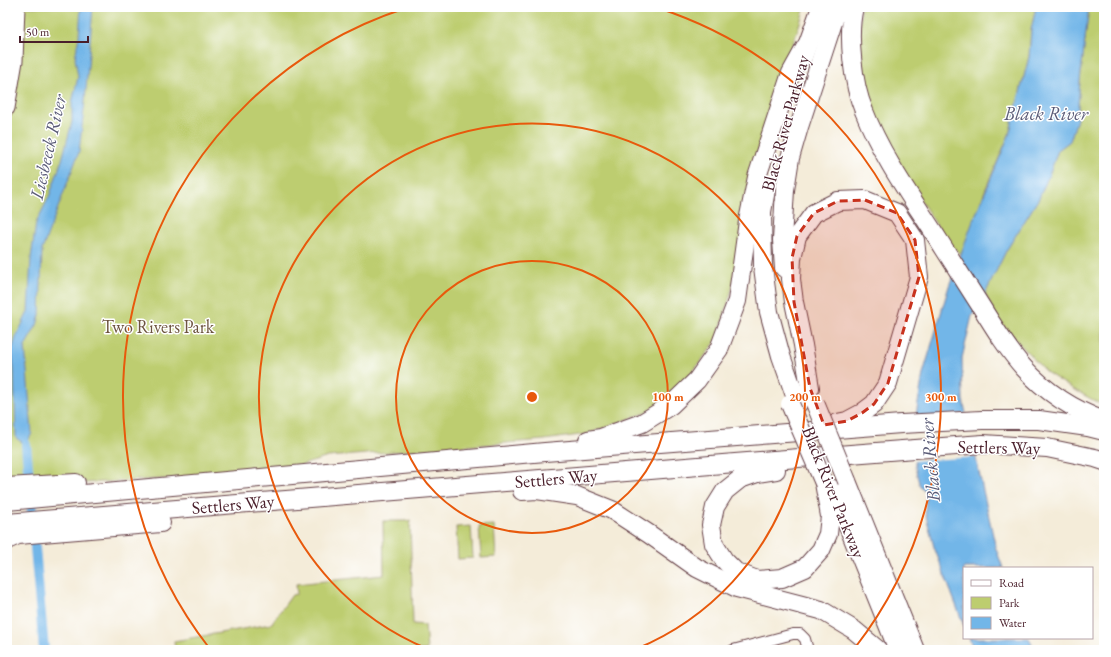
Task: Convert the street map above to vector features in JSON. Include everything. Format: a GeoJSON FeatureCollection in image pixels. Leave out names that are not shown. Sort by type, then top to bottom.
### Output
{"type":"FeatureCollection","features":[{"type":"Feature","properties":{"kind":"highway","name":"Black River Parkway"},"geometry":{"type":"LineString","coordinates":[[820,7],[806,46],[771,162],[762,212],[762,267],[770,312],[781,356],[803,400],[898,650]]}},
{"type":"Feature","properties":{"kind":"highway","name":"Black River Parkway"},"geometry":{"type":"LineString","coordinates":[[803,400],[785,289],[782,240],[785,190],[790,158],[798,127],[838,7]]}},
{"type":"Feature","properties":{"kind":"highway"},"geometry":{"type":"LineString","coordinates":[[854,7],[852,12],[851,44],[854,76],[863,110],[882,150],[995,328],[1024,368],[1045,388],[1072,406],[1104,421]]}},
{"type":"Feature","properties":{"kind":"highway"},"geometry":{"type":"LineString","coordinates":[[545,452],[562,444],[601,438],[642,423],[671,405],[697,380],[719,349],[737,301],[748,221],[758,176],[791,73],[806,46]]}},
{"type":"Feature","properties":{"kind":"highway"},"geometry":{"type":"LineString","coordinates":[[787,433],[847,421],[862,413],[874,404],[888,383],[918,277],[916,240],[897,213],[865,200],[838,201],[814,213],[797,236],[792,258],[791,279],[803,345],[803,400]]}},
{"type":"Feature","properties":{"kind":"highway","name":"Settlers Way"},"geometry":{"type":"LineString","coordinates":[[10,492],[160,488],[545,452],[901,424],[982,420],[1039,420],[1088,427],[1104,431]]}},
{"type":"Feature","properties":{"kind":"highway","name":"Settlers Way"},"geometry":{"type":"LineString","coordinates":[[12,533],[161,510],[983,444],[1047,448],[1104,461]]}},
{"type":"Feature","properties":{"kind":"highway"},"geometry":{"type":"LineString","coordinates":[[810,457],[780,469],[757,473],[740,479],[725,491],[715,507],[711,525],[714,544],[724,560],[736,572],[757,580],[782,578],[805,568],[821,550],[828,534],[834,482]]}},
{"type":"Feature","properties":{"kind":"highway"},"geometry":{"type":"LineString","coordinates":[[10,492],[44,485],[160,479],[257,479]]}},
{"type":"Feature","properties":{"kind":"highway","name":"Black River Parkway"},"geometry":{"type":"LineString","coordinates":[[834,482],[915,650]]}},
{"type":"Feature","properties":{"kind":"highway"},"geometry":{"type":"LineString","coordinates":[[431,488],[499,492],[537,490],[577,496],[612,510],[697,568],[737,588],[821,610],[854,630],[878,650]]}},
{"type":"Feature","properties":{"kind":"highway"},"geometry":{"type":"LineString","coordinates":[[12,533],[48,533],[161,523],[234,504]]}},
{"type":"Feature","properties":{"kind":"main road"},"geometry":{"type":"LineString","coordinates":[[7,108],[15,61],[17,7]]}},
{"type":"Feature","properties":{"kind":"street"},"geometry":{"type":"LineString","coordinates":[[733,650],[793,634],[800,634],[805,639],[808,650]]}},
{"type":"Feature","properties":{"kind":"highlighted area"},"geometry":{"type":"Polygon","coordinates":[[[865,200],[897,213],[915,240],[919,277],[888,383],[874,404],[862,413],[847,421],[824,425],[810,388],[794,302],[792,258],[797,236],[814,213],[838,201],[865,200]]]}},
{"type":"Feature","properties":{"kind":"green space","name":"Two Rivers Park"},"geometry":{"type":"Polygon","coordinates":[[[17,7],[805,7],[756,158],[732,289],[717,340],[678,391],[645,413],[587,434],[544,440],[328,457],[257,479],[160,479],[7,487],[7,108],[17,7]]]}},
{"type":"Feature","properties":{"kind":"green space"},"geometry":{"type":"Polygon","coordinates":[[[861,7],[1036,7],[1031,30],[1029,57],[1009,135],[986,188],[961,254],[949,244],[891,155],[865,93],[859,40],[861,7]]]}},
{"type":"Feature","properties":{"kind":"green space"},"geometry":{"type":"Polygon","coordinates":[[[1089,7],[1104,7],[1104,406],[1046,372],[999,322],[985,294],[1006,251],[1039,198],[1058,150],[1070,141],[1077,119],[1089,7]]]}},
{"type":"Feature","properties":{"kind":"green space"},"geometry":{"type":"Polygon","coordinates":[[[383,521],[410,521],[413,624],[425,625],[427,650],[175,650],[174,641],[271,624],[292,595],[297,594],[296,584],[384,575],[383,521]]]}},
{"type":"Feature","properties":{"kind":"green space"},"geometry":{"type":"Polygon","coordinates":[[[494,525],[496,557],[481,558],[479,526],[494,525]]]}},
{"type":"Feature","properties":{"kind":"green space"},"geometry":{"type":"Polygon","coordinates":[[[471,526],[473,558],[458,559],[456,527],[471,526]]]}},
{"type":"Feature","properties":{"kind":"water"},"geometry":{"type":"Polygon","coordinates":[[[81,7],[93,7],[79,152],[42,250],[40,315],[37,325],[25,346],[32,433],[26,445],[16,438],[12,350],[16,337],[28,312],[31,258],[36,223],[49,197],[62,160],[72,122],[72,103],[78,77],[75,58],[79,36],[81,7]]]}},
{"type":"Feature","properties":{"kind":"water","name":"Black River"},"geometry":{"type":"Polygon","coordinates":[[[1036,7],[1089,7],[1077,119],[1070,141],[1058,150],[1039,198],[1006,251],[985,294],[972,316],[962,358],[963,400],[996,549],[1003,567],[963,567],[963,623],[934,547],[925,512],[925,490],[920,487],[915,467],[915,421],[923,374],[949,286],[973,221],[1009,135],[1029,57],[1031,30],[1036,7]]]}},
{"type":"Feature","properties":{"kind":"water"},"geometry":{"type":"Polygon","coordinates":[[[969,639],[1029,639],[1034,650],[974,650],[969,639]]]}},
{"type":"Feature","properties":{"kind":"pier"},"geometry":{"type":"Polygon","coordinates":[[[968,413],[978,457],[913,461],[913,421],[968,413]]]}},
{"type":"Feature","properties":{"kind":"waterway","name":"Liesbeeck River"},"geometry":{"type":"LineString","coordinates":[[26,445],[44,650]]}}]}
